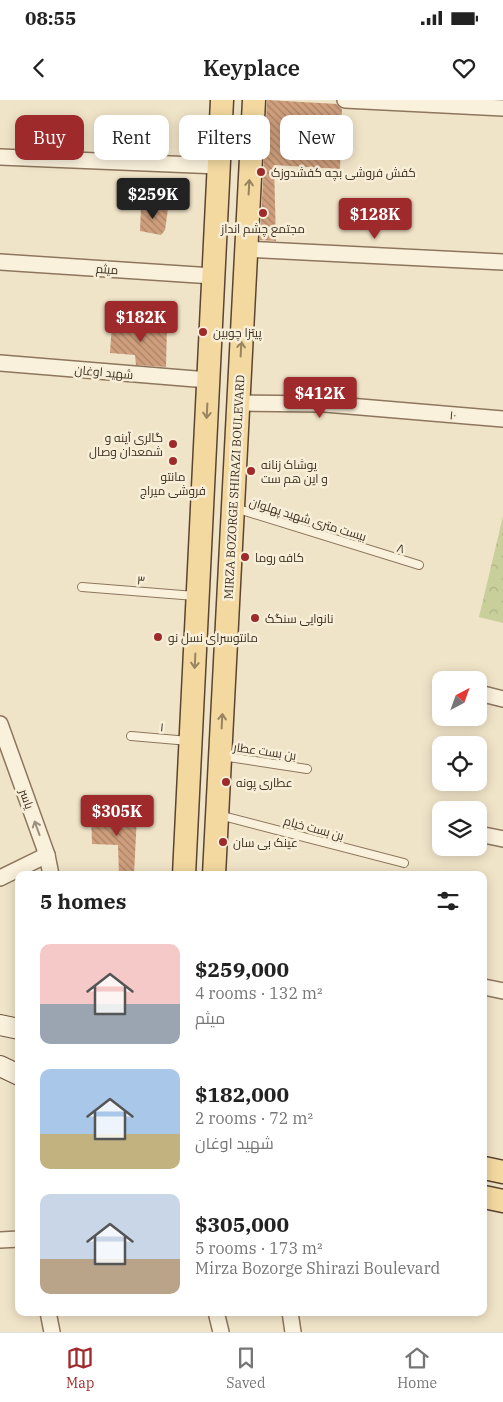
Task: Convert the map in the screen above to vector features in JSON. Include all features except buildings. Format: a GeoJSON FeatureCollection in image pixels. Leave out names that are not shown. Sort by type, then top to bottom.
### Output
{"type":"FeatureCollection","features":[{"type":"Feature","properties":{"kind":"main road"},"geometry":{"type":"LineString","coordinates":[[184,871],[222,100]]}},
{"type":"Feature","properties":{"kind":"main road","name":"MIRZA BOZORGE SHIRAZI BOULEVARD"},"geometry":{"type":"LineString","coordinates":[[214,871],[254,100]]}},
{"type":"Feature","properties":{"kind":"main road"},"geometry":{"type":"LineString","coordinates":[[186,835],[216,839]]}},
{"type":"Feature","properties":{"kind":"main road"},"geometry":{"type":"LineString","coordinates":[[0,1025],[15,1028]]}},
{"type":"Feature","properties":{"kind":"main road"},"geometry":{"type":"LineString","coordinates":[[487,1169],[503,1172]]}},
{"type":"Feature","properties":{"kind":"main road"},"geometry":{"type":"LineString","coordinates":[[487,1198],[503,1201]]}},
{"type":"Feature","properties":{"kind":"street"},"geometry":{"type":"LineString","coordinates":[[346,100],[503,108]]}},
{"type":"Feature","properties":{"kind":"street"},"geometry":{"type":"LineString","coordinates":[[0,157],[219,166]]}},
{"type":"Feature","properties":{"kind":"street"},"geometry":{"type":"LineString","coordinates":[[246,249],[503,262]]}},
{"type":"Feature","properties":{"kind":"street","name":"میثم"},"geometry":{"type":"LineString","coordinates":[[0,262],[213,276]]}},
{"type":"Feature","properties":{"kind":"street","name":"شهید اوغان"},"geometry":{"type":"LineString","coordinates":[[0,364],[208,380]]}},
{"type":"Feature","properties":{"kind":"street","name":"۱۰"},"geometry":{"type":"LineString","coordinates":[[238,403],[325,404],[503,419]]}},
{"type":"Feature","properties":{"kind":"street"},"geometry":{"type":"LineString","coordinates":[[488,695],[503,699]]}},
{"type":"Feature","properties":{"kind":"street","name":"یاسر"},"geometry":{"type":"LineString","coordinates":[[0,724],[51,871]]}},
{"type":"Feature","properties":{"kind":"street"},"geometry":{"type":"LineString","coordinates":[[487,836],[503,839]]}},
{"type":"Feature","properties":{"kind":"street"},"geometry":{"type":"LineString","coordinates":[[0,878],[47,855]]}},
{"type":"Feature","properties":{"kind":"street"},"geometry":{"type":"LineString","coordinates":[[487,988],[503,991]]}},
{"type":"Feature","properties":{"kind":"street"},"geometry":{"type":"LineString","coordinates":[[0,1240],[15,1239]]}},
{"type":"Feature","properties":{"kind":"street"},"geometry":{"type":"LineString","coordinates":[[49,1316],[52,1332]]}},
{"type":"Feature","properties":{"kind":"street"},"geometry":{"type":"LineString","coordinates":[[217,1316],[221,1332]]}},
{"type":"Feature","properties":{"kind":"street"},"geometry":{"type":"LineString","coordinates":[[291,1316],[293,1332]]}},
{"type":"Feature","properties":{"kind":"lane","name":"بیست متری شهید پهلوان"},"geometry":{"type":"LineString","coordinates":[[233,507],[377,552]]}},
{"type":"Feature","properties":{"kind":"lane","name":"۸"},"geometry":{"type":"LineString","coordinates":[[377,552],[419,565]]}},
{"type":"Feature","properties":{"kind":"lane","name":"۳"},"geometry":{"type":"LineString","coordinates":[[82,587],[198,596]]}},
{"type":"Feature","properties":{"kind":"lane","name":"۱"},"geometry":{"type":"LineString","coordinates":[[131,736],[191,741]]}},
{"type":"Feature","properties":{"kind":"lane","name":"بن بست عطار"},"geometry":{"type":"LineString","coordinates":[[220,756],[307,768]]}},
{"type":"Feature","properties":{"kind":"lane","name":"بن بست خیام"},"geometry":{"type":"LineString","coordinates":[[217,814],[404,863]]}},
{"type":"Feature","properties":{"kind":"green space"},"geometry":{"type":"Polygon","coordinates":[[[503,516],[503,623],[479,617],[503,516]]]}},
{"type":"Feature","properties":{"kind":"place","name":"کفش فروشی بچه کفشدوزک"},"geometry":{"type":"Point","coordinates":[261,172]}},
{"type":"Feature","properties":{"kind":"place","name":"مجتمع چشم انداز"},"geometry":{"type":"Point","coordinates":[263,213]}},
{"type":"Feature","properties":{"kind":"place","name":"پیتزا چوبین"},"geometry":{"type":"Point","coordinates":[203,332]}},
{"type":"Feature","properties":{"kind":"place","name":"گالری آینه و شمعدان وصال"},"geometry":{"type":"Point","coordinates":[173,444]}},
{"type":"Feature","properties":{"kind":"place","name":"مانتو فروشی میراج"},"geometry":{"type":"Point","coordinates":[173,461]}},
{"type":"Feature","properties":{"kind":"place","name":"پوشاک زنانه و این هم ست"},"geometry":{"type":"Point","coordinates":[251,471]}},
{"type":"Feature","properties":{"kind":"place","name":"کافه روما"},"geometry":{"type":"Point","coordinates":[245,557]}},
{"type":"Feature","properties":{"kind":"place","name":"نانوایی سنگک"},"geometry":{"type":"Point","coordinates":[255,618]}},
{"type":"Feature","properties":{"kind":"place","name":"مانتوسرای نسل نو"},"geometry":{"type":"Point","coordinates":[158,637]}},
{"type":"Feature","properties":{"kind":"place","name":"عطاری پونه"},"geometry":{"type":"Point","coordinates":[226,782]}},
{"type":"Feature","properties":{"kind":"place","name":"عینک بی سان"},"geometry":{"type":"Point","coordinates":[223,842]}}]}
